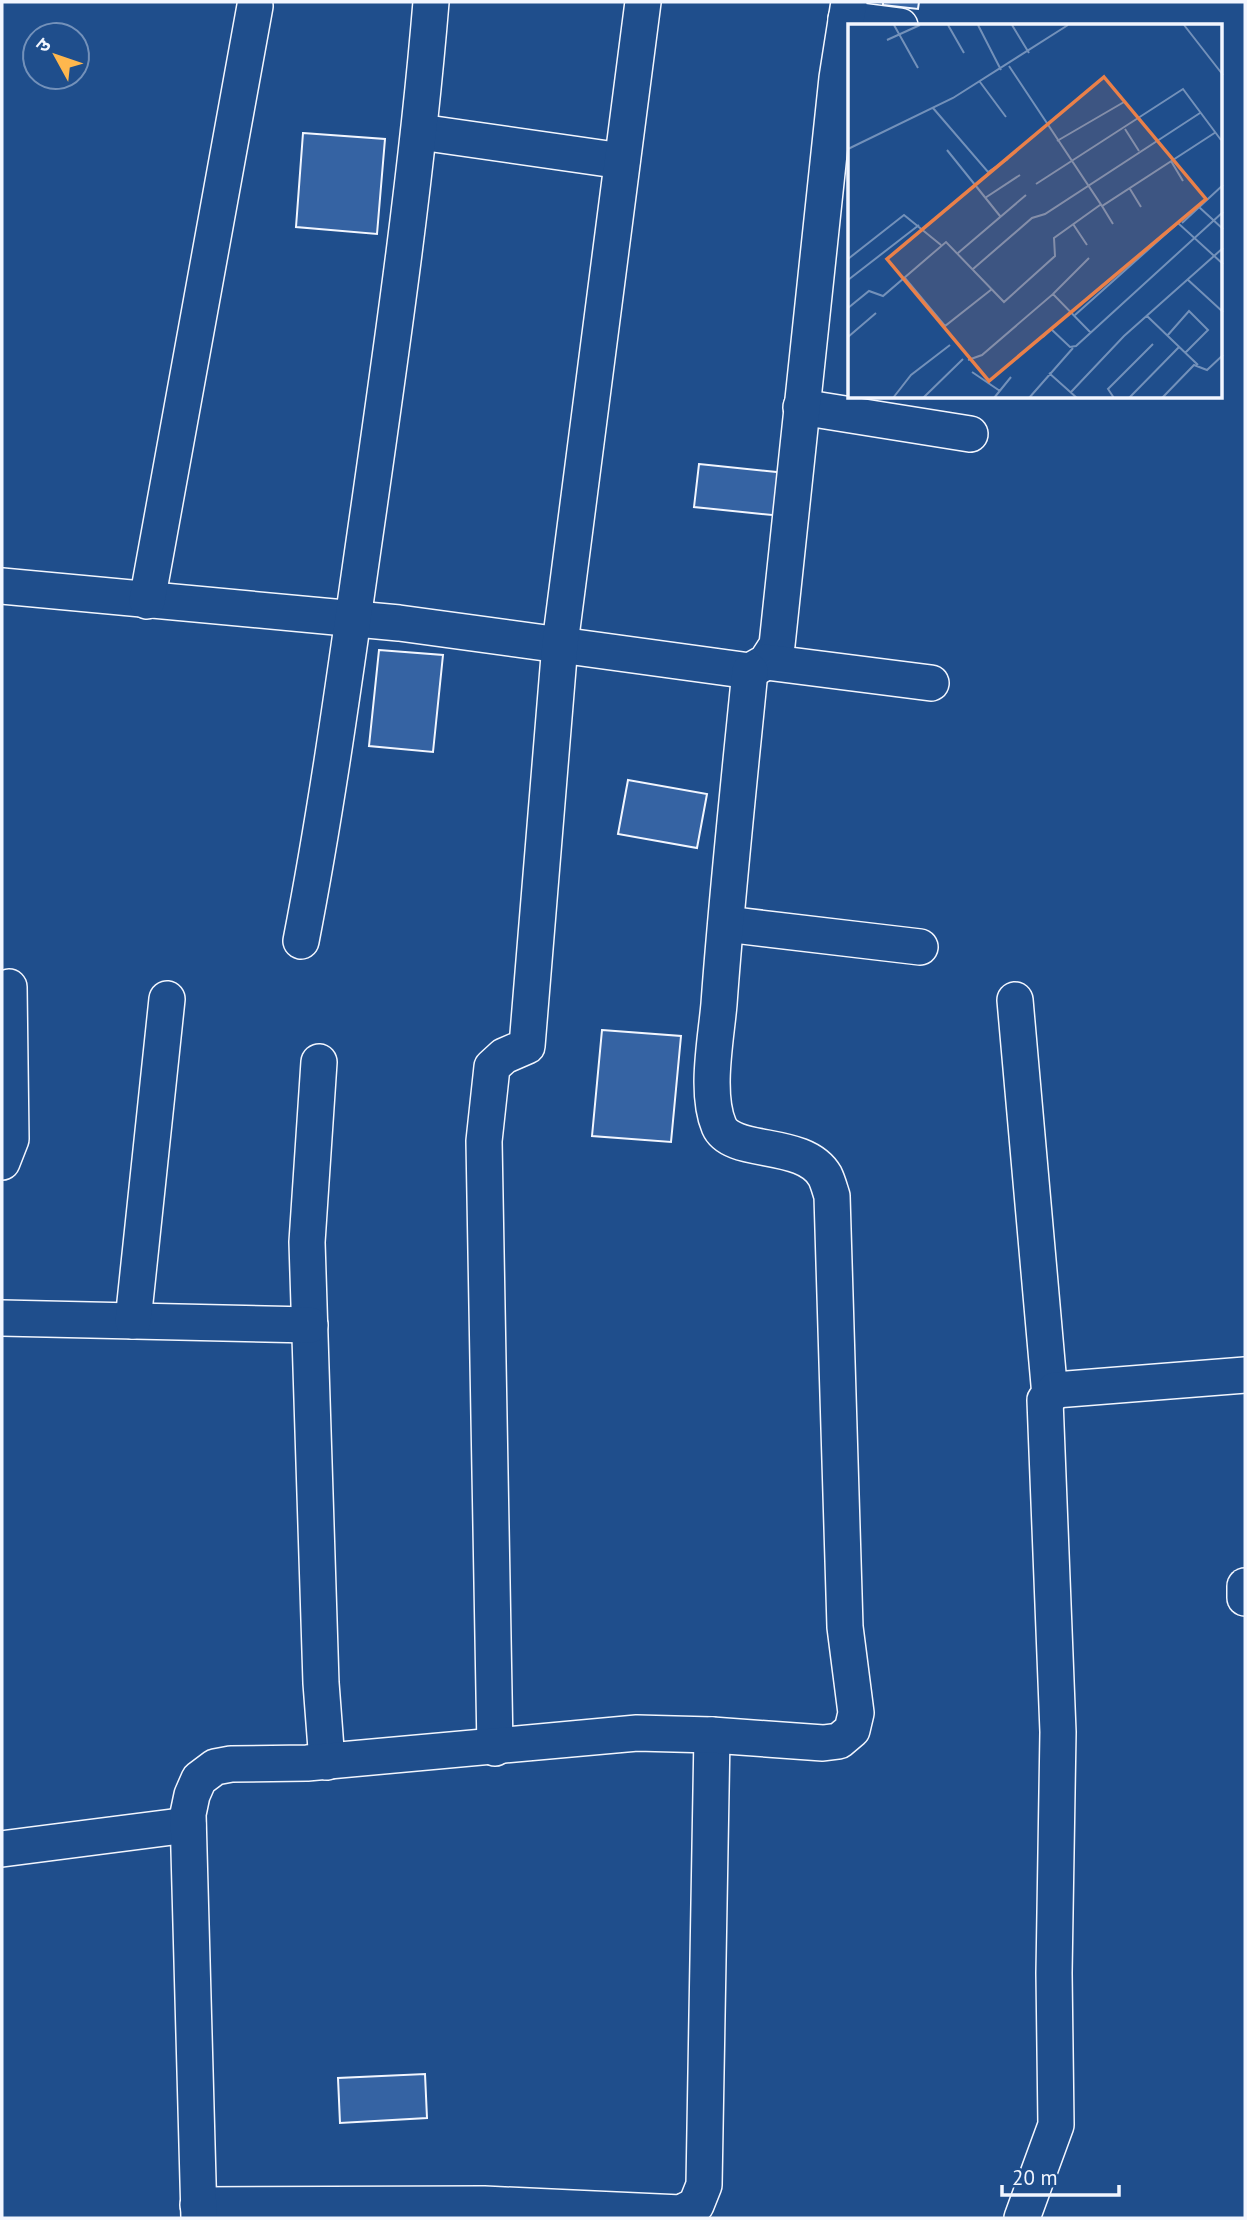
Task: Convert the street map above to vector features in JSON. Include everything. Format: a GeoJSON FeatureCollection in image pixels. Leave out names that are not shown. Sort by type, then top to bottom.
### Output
{"type":"FeatureCollection","features":[{"type":"Feature","properties":{"kind":"street"},"geometry":{"type":"LineString","coordinates":[[301,941],[322,837],[353,620],[420,132],[431,2]]}},
{"type":"Feature","properties":{"kind":"street"},"geometry":{"type":"LineString","coordinates":[[495,1748],[484,1141],[492,1067],[504,1056],[527,1046],[560,644],[643,2]]}},
{"type":"Feature","properties":{"kind":"street"},"geometry":{"type":"LineString","coordinates":[[147,601],[255,6]]}},
{"type":"Feature","properties":{"kind":"street"},"geometry":{"type":"LineString","coordinates":[[712,1735],[704,2185],[696,2205],[681,2213],[484,2204],[199,2212],[188,1814],[199,1779],[215,1767],[231,1763],[327,1762],[637,1733],[712,1735],[823,1743],[839,1741],[852,1730],[856,1713],[845,1627],[832,1196],[825,1175],[809,1159],[738,1142],[720,1129],[715,1110],[713,1082],[726,924],[758,667],[778,645],[801,407],[836,223],[837,78],[848,10],[894,24]]}},
{"type":"Feature","properties":{"kind":"street"},"geometry":{"type":"LineString","coordinates":[[420,132],[622,161]]}},
{"type":"Feature","properties":{"kind":"street"},"geometry":{"type":"LineString","coordinates":[[801,407],[971,434]]}},
{"type":"Feature","properties":{"kind":"street"},"geometry":{"type":"LineString","coordinates":[[2,586],[399,623],[758,667],[931,683]]}},
{"type":"Feature","properties":{"kind":"street"},"geometry":{"type":"LineString","coordinates":[[726,924],[920,947]]}},
{"type":"Feature","properties":{"kind":"street"},"geometry":{"type":"LineString","coordinates":[[2,1162],[10,1139],[9,987]]}},
{"type":"Feature","properties":{"kind":"street"},"geometry":{"type":"LineString","coordinates":[[133,1321],[167,999]]}},
{"type":"Feature","properties":{"kind":"street"},"geometry":{"type":"LineString","coordinates":[[1015,1000],[1050,1396]]}},
{"type":"Feature","properties":{"kind":"street"},"geometry":{"type":"LineString","coordinates":[[320,1062],[307,1241],[321,1684],[327,1762]]}},
{"type":"Feature","properties":{"kind":"street"},"geometry":{"type":"LineString","coordinates":[[2,1318],[310,1325]]}},
{"type":"Feature","properties":{"kind":"street"},"geometry":{"type":"LineString","coordinates":[[1022,2218],[1056,2125],[1054,1973],[1058,1732],[1045,1400],[1055,1390],[1245,1376]]}},
{"type":"Feature","properties":{"kind":"street"},"geometry":{"type":"LineString","coordinates":[[1245,1586],[1245,1598]]}},
{"type":"Feature","properties":{"kind":"street"},"geometry":{"type":"LineString","coordinates":[[2,1849],[188,1825]]}},
{"type":"Feature","properties":{"kind":"building"},"geometry":{"type":"Polygon","coordinates":[[[883,2],[919,2],[918,9],[883,5],[883,2]]]}},
{"type":"Feature","properties":{"kind":"building"},"geometry":{"type":"Polygon","coordinates":[[[303,133],[385,139],[377,234],[296,227],[303,133]]]}},
{"type":"Feature","properties":{"kind":"building"},"geometry":{"type":"Polygon","coordinates":[[[699,464],[786,473],[782,516],[694,507],[699,464]]]}},
{"type":"Feature","properties":{"kind":"building"},"geometry":{"type":"Polygon","coordinates":[[[379,650],[443,655],[433,752],[369,746],[379,650]]]}},
{"type":"Feature","properties":{"kind":"building"},"geometry":{"type":"Polygon","coordinates":[[[628,780],[707,794],[697,848],[618,834],[628,780]]]}},
{"type":"Feature","properties":{"kind":"building"},"geometry":{"type":"Polygon","coordinates":[[[602,1030],[681,1036],[671,1142],[592,1136],[602,1030]]]}},
{"type":"Feature","properties":{"kind":"building"},"geometry":{"type":"Polygon","coordinates":[[[425,2074],[427,2118],[340,2123],[338,2078],[425,2074]]]}}]}
